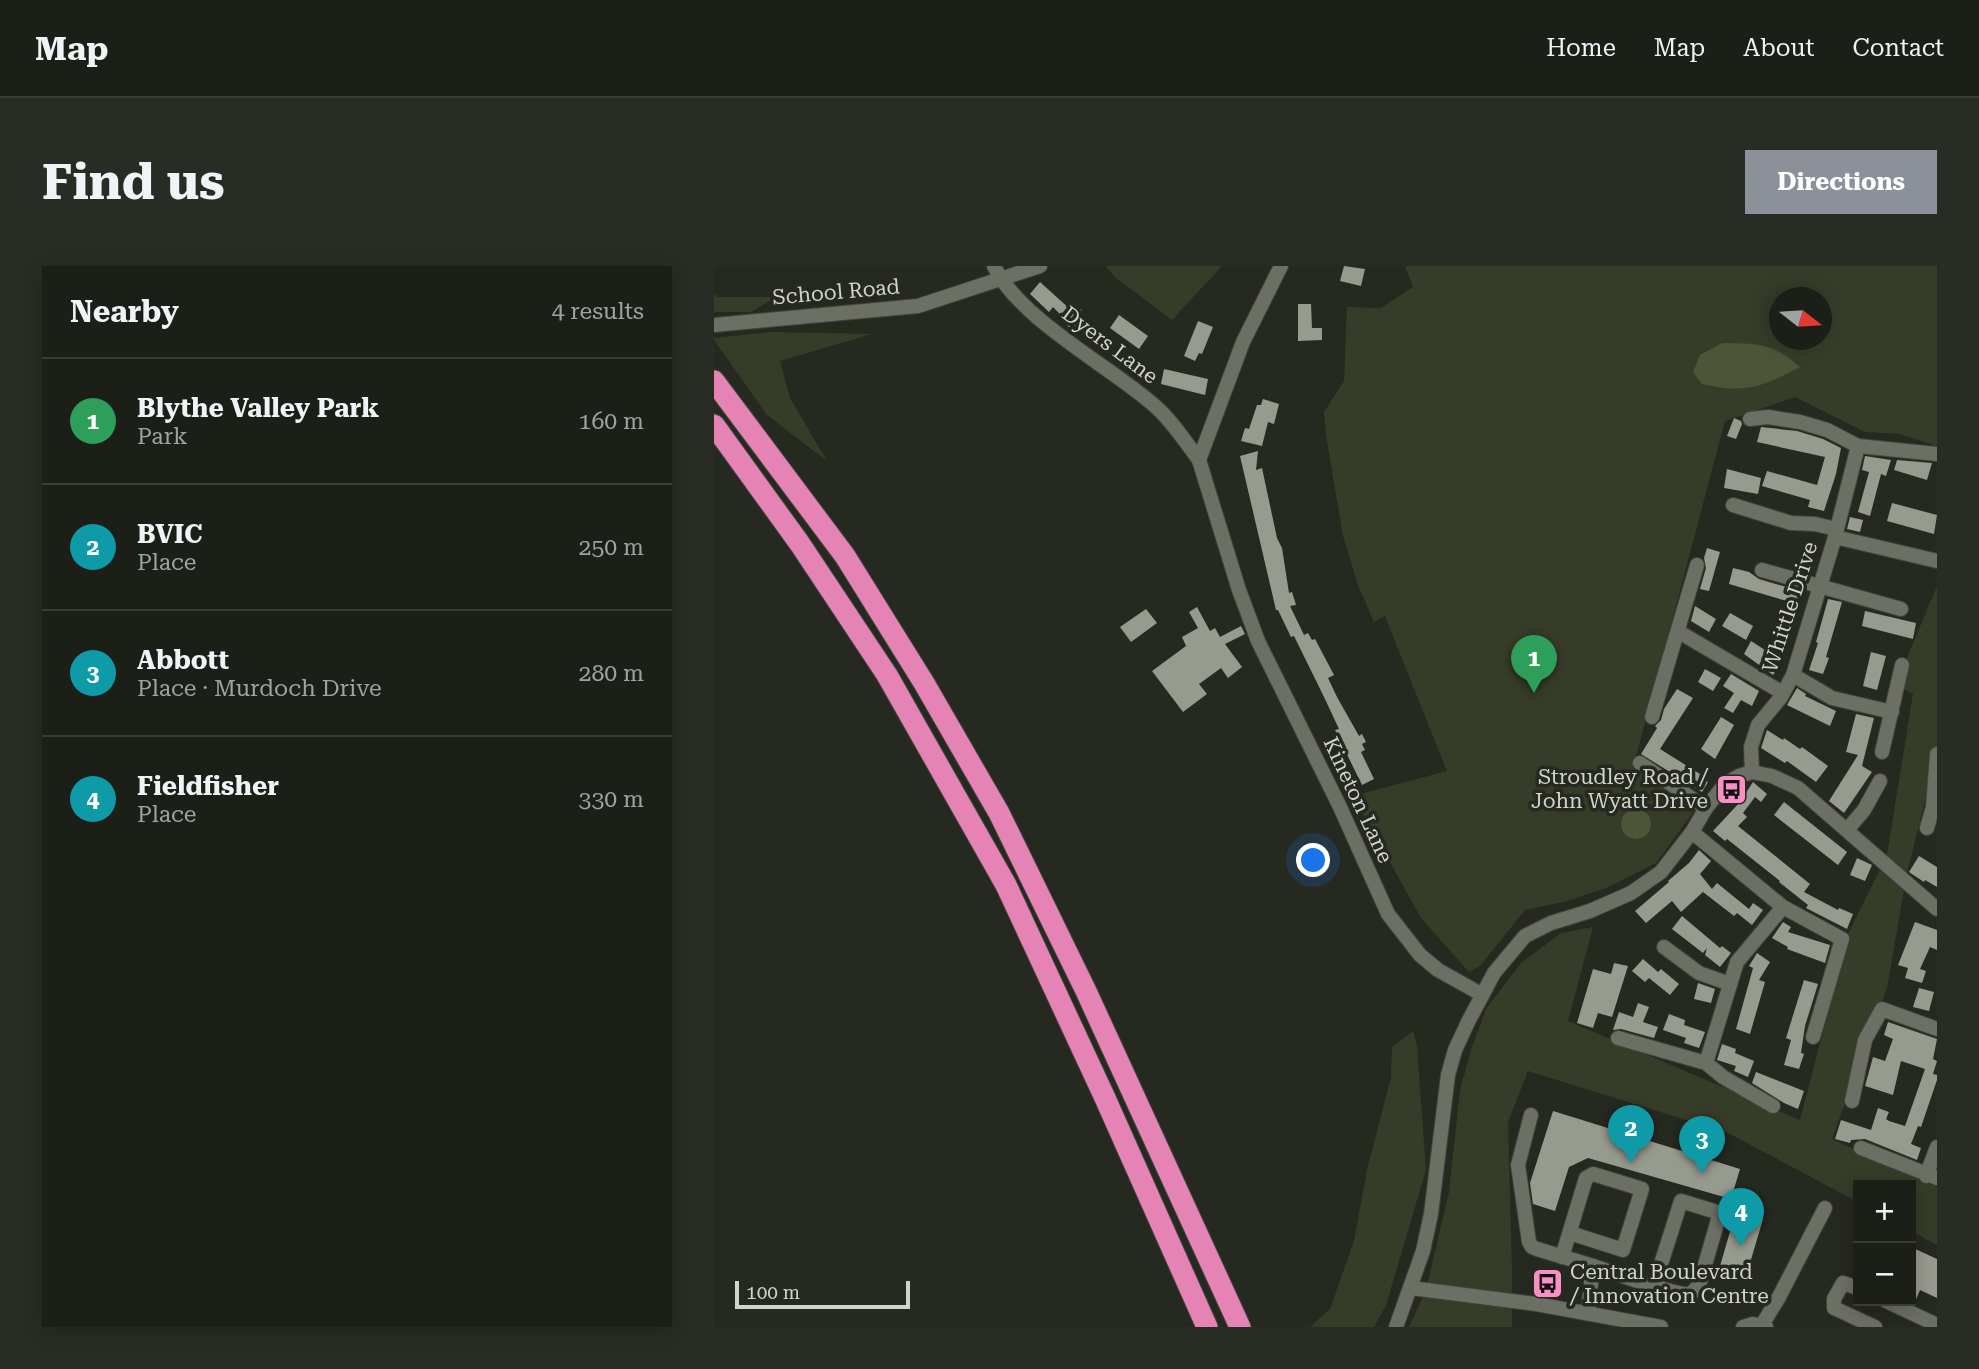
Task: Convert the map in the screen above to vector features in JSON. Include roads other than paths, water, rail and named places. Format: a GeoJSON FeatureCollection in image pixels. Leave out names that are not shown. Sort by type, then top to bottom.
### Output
{"type":"FeatureCollection","features":[{"type":"Feature","properties":{"kind":"highway"},"geometry":{"type":"LineString","coordinates":[[714,381],[845,556],[924,683],[999,813],[1086,991],[1241,1327]]}},
{"type":"Feature","properties":{"kind":"highway"},"geometry":{"type":"LineString","coordinates":[[714,425],[800,544],[887,676],[1006,885],[1105,1097],[1207,1327]]}},
{"type":"Feature","properties":{"kind":"street","name":"Dyers Lane"},"geometry":{"type":"LineString","coordinates":[[994,266],[1000,280],[1030,311],[1154,406],[1199,460]]}},
{"type":"Feature","properties":{"kind":"street","name":"School Road"},"geometry":{"type":"LineString","coordinates":[[714,325],[918,306],[1040,266]]}},
{"type":"Feature","properties":{"kind":"street"},"geometry":{"type":"LineString","coordinates":[[1199,460],[1242,342],[1280,266]]}},
{"type":"Feature","properties":{"kind":"street"},"geometry":{"type":"LineString","coordinates":[[1750,419],[1769,417],[1827,430],[1858,446],[1937,454]]}},
{"type":"Feature","properties":{"kind":"street","name":"Whittle Drive"},"geometry":{"type":"LineString","coordinates":[[1752,772],[1751,747],[1758,725],[1783,693],[1793,675],[1836,533],[1858,446]]}},
{"type":"Feature","properties":{"kind":"street","name":"Kineton Lane"},"geometry":{"type":"LineString","coordinates":[[1199,460],[1238,590],[1258,641],[1328,782],[1388,914],[1420,955],[1438,970],[1481,994]]}},
{"type":"Feature","properties":{"kind":"street"},"geometry":{"type":"LineString","coordinates":[[1733,505],[1791,523],[1815,524],[1836,533],[1937,561]]}},
{"type":"Feature","properties":{"kind":"street"},"geometry":{"type":"LineString","coordinates":[[1652,717],[1697,565]]}},
{"type":"Feature","properties":{"kind":"street"},"geometry":{"type":"LineString","coordinates":[[1762,569],[1901,609]]}},
{"type":"Feature","properties":{"kind":"street"},"geometry":{"type":"LineString","coordinates":[[1679,632],[1783,693]]}},
{"type":"Feature","properties":{"kind":"street"},"geometry":{"type":"LineString","coordinates":[[1882,752],[1902,665]]}},
{"type":"Feature","properties":{"kind":"street"},"geometry":{"type":"LineString","coordinates":[[1793,675],[1832,698],[1892,712]]}},
{"type":"Feature","properties":{"kind":"street"},"geometry":{"type":"LineString","coordinates":[[1927,828],[1935,808],[1937,754]]}},
{"type":"Feature","properties":{"kind":"street"},"geometry":{"type":"LineString","coordinates":[[1640,763],[1706,808]]}},
{"type":"Feature","properties":{"kind":"street"},"geometry":{"type":"LineString","coordinates":[[1396,1327],[1423,1251],[1432,1214],[1448,1075],[1455,1050],[1494,972],[1525,936],[1551,923],[1590,911],[1631,893],[1661,872],[1725,785],[1752,772],[1772,776],[1798,788],[1937,908]]}},
{"type":"Feature","properties":{"kind":"street"},"geometry":{"type":"LineString","coordinates":[[1847,830],[1864,810],[1880,780]]}},
{"type":"Feature","properties":{"kind":"street"},"geometry":{"type":"LineString","coordinates":[[1692,832],[1783,907],[1842,939],[1812,1037]]}},
{"type":"Feature","properties":{"kind":"street"},"geometry":{"type":"LineString","coordinates":[[1706,1063],[1737,962],[1783,907]]}},
{"type":"Feature","properties":{"kind":"street"},"geometry":{"type":"LineString","coordinates":[[1664,947],[1699,973],[1730,984]]}},
{"type":"Feature","properties":{"kind":"street"},"geometry":{"type":"LineString","coordinates":[[1852,1101],[1865,1040],[1882,1009],[1937,1029]]}},
{"type":"Feature","properties":{"kind":"street"},"geometry":{"type":"LineString","coordinates":[[1618,1038],[1706,1063],[1723,1077],[1773,1106]]}},
{"type":"Feature","properties":{"kind":"street"},"geometry":{"type":"LineString","coordinates":[[1531,1115],[1518,1165],[1528,1237],[1532,1247],[1654,1286],[1685,1294],[1694,1291],[1700,1282],[1720,1213],[1681,1200],[1654,1286]]}},
{"type":"Feature","properties":{"kind":"street"},"geometry":{"type":"LineString","coordinates":[[1861,1148],[1932,1177],[1937,1147]]}},
{"type":"Feature","properties":{"kind":"street"},"geometry":{"type":"LineString","coordinates":[[1562,1257],[1587,1178],[1593,1174],[1642,1189],[1623,1250],[1570,1233]]}},
{"type":"Feature","properties":{"kind":"street"},"geometry":{"type":"LineString","coordinates":[[1742,1327],[1753,1324],[1764,1326],[1825,1208]]}},
{"type":"Feature","properties":{"kind":"street"},"geometry":{"type":"LineString","coordinates":[[1588,1312],[1593,1266]]}},
{"type":"Feature","properties":{"kind":"street"},"geometry":{"type":"LineString","coordinates":[[1853,1286],[1843,1283],[1834,1299],[1834,1308],[1875,1327]]}},
{"type":"Feature","properties":{"kind":"street"},"geometry":{"type":"LineString","coordinates":[[1411,1288],[1588,1312],[1661,1327]]}},
{"type":"Feature","properties":{"kind":"street"},"geometry":{"type":"LineString","coordinates":[[1897,1306],[1937,1325]]}},
{"type":"Feature","properties":{"kind":"place","name":"Blythe Valley Park"},"geometry":{"type":"Point","coordinates":[1534,693]}},
{"type":"Feature","properties":{"kind":"place","name":"Stroudley Road / John Wyatt Drive"},"geometry":{"type":"Point","coordinates":[1731,789]}},
{"type":"Feature","properties":{"kind":"place","name":"BVIC"},"geometry":{"type":"Point","coordinates":[1631,1163]}},
{"type":"Feature","properties":{"kind":"place","name":"Abbott"},"geometry":{"type":"Point","coordinates":[1702,1174]}},
{"type":"Feature","properties":{"kind":"place","name":"Fieldfisher"},"geometry":{"type":"Point","coordinates":[1741,1246]}},
{"type":"Feature","properties":{"kind":"place","name":"Central Boulevard / Innovation Centre"},"geometry":{"type":"Point","coordinates":[1547,1284]}}]}
